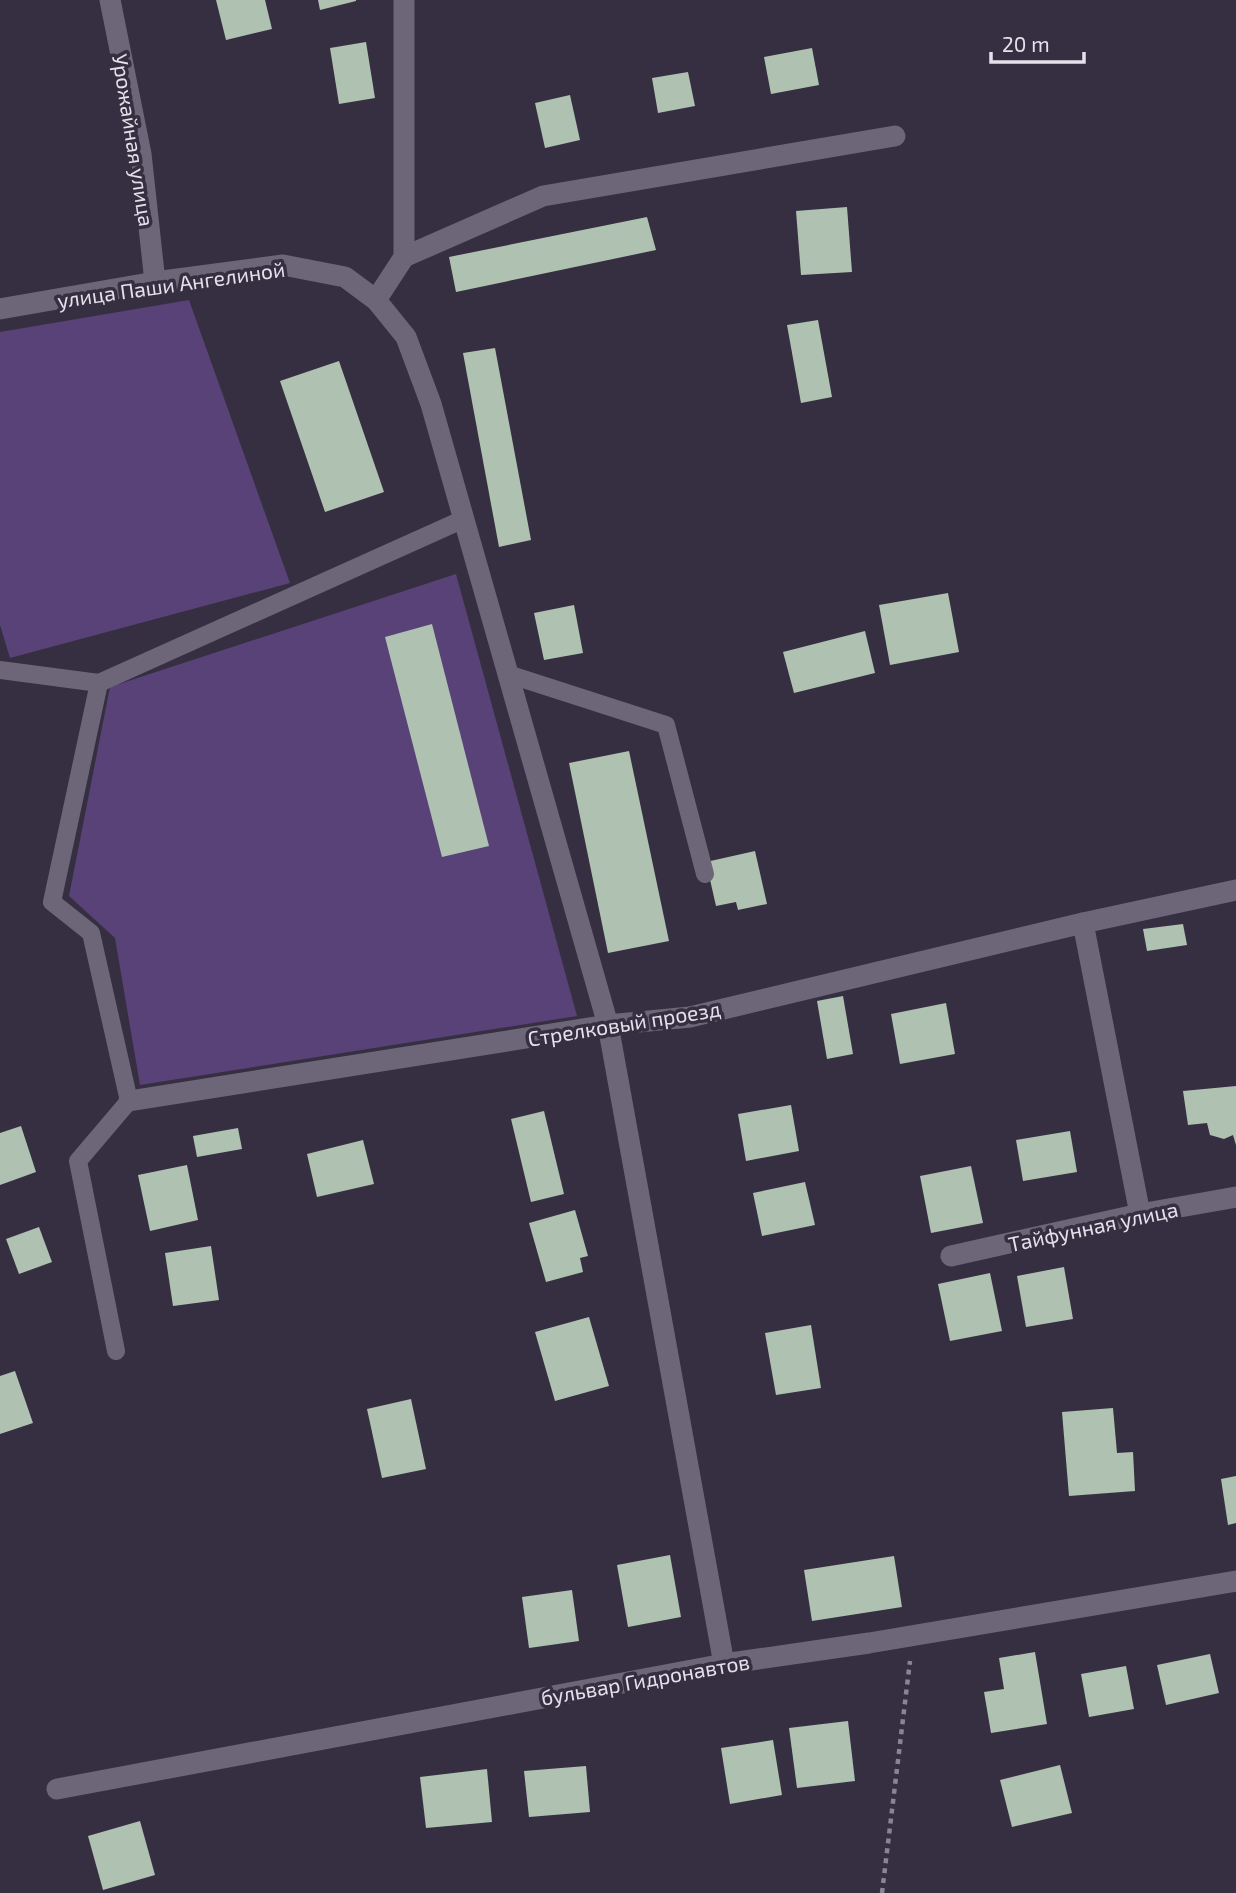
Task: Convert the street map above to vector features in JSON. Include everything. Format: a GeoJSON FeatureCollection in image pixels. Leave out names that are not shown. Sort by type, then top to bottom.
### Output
{"type":"FeatureCollection","features":[{"type":"Feature","properties":{"kind":"street","name":"Урожайная улица"},"geometry":{"type":"LineString","coordinates":[[110,0],[141,154],[155,282]]}},
{"type":"Feature","properties":{"kind":"street"},"geometry":{"type":"LineString","coordinates":[[376,300],[404,257],[404,0]]}},
{"type":"Feature","properties":{"kind":"street"},"geometry":{"type":"LineString","coordinates":[[404,257],[543,196],[895,136]]}},
{"type":"Feature","properties":{"kind":"street","name":"улица Паши Ангелиной"},"geometry":{"type":"LineString","coordinates":[[0,309],[155,282],[283,265],[345,277],[376,300],[406,337],[431,404],[608,1025],[724,1664]]}},
{"type":"Feature","properties":{"kind":"street","name":"Стрелковый проезд"},"geometry":{"type":"LineString","coordinates":[[129,1101],[608,1025],[690,1017],[1083,923],[1236,890]]}},
{"type":"Feature","properties":{"kind":"street"},"geometry":{"type":"LineString","coordinates":[[1083,923],[1140,1214]]}},
{"type":"Feature","properties":{"kind":"street","name":"Тайфунная улица"},"geometry":{"type":"LineString","coordinates":[[951,1256],[1140,1214],[1236,1197]]}},
{"type":"Feature","properties":{"kind":"street","name":"бульвар Гидронавтов"},"geometry":{"type":"LineString","coordinates":[[57,1789],[724,1664],[1236,1581]]}},
{"type":"Feature","properties":{"kind":"lane"},"geometry":{"type":"LineString","coordinates":[[0,670],[99,684],[464,519]]}},
{"type":"Feature","properties":{"kind":"lane"},"geometry":{"type":"LineString","coordinates":[[508,674],[666,725],[705,874]]}},
{"type":"Feature","properties":{"kind":"lane"},"geometry":{"type":"LineString","coordinates":[[99,684],[52,902],[91,933],[129,1101],[78,1161],[116,1351]]}},
{"type":"Feature","properties":{"kind":"path"},"geometry":{"type":"LineString","coordinates":[[882,1893],[913,1635]]}},
{"type":"Feature","properties":{"kind":"shaded area"},"geometry":{"type":"Polygon","coordinates":[[[189,300],[290,583],[10,658],[0,625],[0,332],[189,300]]]}},
{"type":"Feature","properties":{"kind":"shaded area"},"geometry":{"type":"Polygon","coordinates":[[[456,574],[577,1016],[140,1085],[115,938],[69,896],[110,687],[456,574]]]}},
{"type":"Feature","properties":{"kind":"building"},"geometry":{"type":"Polygon","coordinates":[[[216,0],[265,0],[272,29],[226,40],[216,0]]]}},
{"type":"Feature","properties":{"kind":"building"},"geometry":{"type":"Polygon","coordinates":[[[318,0],[356,0],[356,1],[320,10],[318,0]]]}},
{"type":"Feature","properties":{"kind":"building"},"geometry":{"type":"Polygon","coordinates":[[[366,42],[375,98],[339,104],[330,48],[366,42]]]}},
{"type":"Feature","properties":{"kind":"building"},"geometry":{"type":"Polygon","coordinates":[[[812,48],[819,85],[771,94],[764,57],[812,48]]]}},
{"type":"Feature","properties":{"kind":"building"},"geometry":{"type":"Polygon","coordinates":[[[688,72],[695,106],[658,113],[652,78],[688,72]]]}},
{"type":"Feature","properties":{"kind":"building"},"geometry":{"type":"Polygon","coordinates":[[[570,95],[580,140],[545,148],[535,103],[570,95]]]}},
{"type":"Feature","properties":{"kind":"building"},"geometry":{"type":"Polygon","coordinates":[[[847,207],[852,272],[801,275],[796,211],[847,207]]]}},
{"type":"Feature","properties":{"kind":"building"},"geometry":{"type":"Polygon","coordinates":[[[647,217],[656,250],[456,292],[449,257],[647,217]]]}},
{"type":"Feature","properties":{"kind":"building"},"geometry":{"type":"Polygon","coordinates":[[[818,320],[832,397],[801,403],[787,325],[818,320]]]}},
{"type":"Feature","properties":{"kind":"building"},"geometry":{"type":"Polygon","coordinates":[[[495,348],[531,540],[499,547],[463,353],[495,348]]]}},
{"type":"Feature","properties":{"kind":"building"},"geometry":{"type":"Polygon","coordinates":[[[339,361],[384,492],[325,512],[280,381],[339,361]]]}},
{"type":"Feature","properties":{"kind":"building"},"geometry":{"type":"Polygon","coordinates":[[[948,593],[959,652],[890,665],[879,605],[948,593]]]}},
{"type":"Feature","properties":{"kind":"building"},"geometry":{"type":"Polygon","coordinates":[[[574,605],[583,653],[544,660],[534,613],[574,605]]]}},
{"type":"Feature","properties":{"kind":"building"},"geometry":{"type":"Polygon","coordinates":[[[432,624],[489,846],[442,857],[385,637],[432,624]]]}},
{"type":"Feature","properties":{"kind":"building"},"geometry":{"type":"Polygon","coordinates":[[[865,631],[875,673],[794,693],[783,652],[865,631]]]}},
{"type":"Feature","properties":{"kind":"building"},"geometry":{"type":"Polygon","coordinates":[[[629,751],[669,941],[608,953],[569,763],[629,751]]]}},
{"type":"Feature","properties":{"kind":"building"},"geometry":{"type":"Polygon","coordinates":[[[755,851],[767,904],[738,910],[736,902],[716,906],[706,862],[755,851]]]}},
{"type":"Feature","properties":{"kind":"building"},"geometry":{"type":"Polygon","coordinates":[[[1183,924],[1187,945],[1147,951],[1143,929],[1183,924]]]}},
{"type":"Feature","properties":{"kind":"building"},"geometry":{"type":"Polygon","coordinates":[[[843,996],[853,1054],[827,1059],[817,1001],[843,996]]]}},
{"type":"Feature","properties":{"kind":"building"},"geometry":{"type":"Polygon","coordinates":[[[946,1003],[955,1054],[900,1064],[891,1014],[946,1003]]]}},
{"type":"Feature","properties":{"kind":"building"},"geometry":{"type":"Polygon","coordinates":[[[1236,1086],[1236,1145],[1233,1135],[1224,1139],[1210,1135],[1207,1123],[1188,1125],[1183,1091],[1236,1086]]]}},
{"type":"Feature","properties":{"kind":"building"},"geometry":{"type":"Polygon","coordinates":[[[791,1105],[799,1151],[746,1161],[738,1114],[791,1105]]]}},
{"type":"Feature","properties":{"kind":"building"},"geometry":{"type":"Polygon","coordinates":[[[544,1111],[564,1194],[531,1202],[511,1119],[544,1111]]]}},
{"type":"Feature","properties":{"kind":"building"},"geometry":{"type":"Polygon","coordinates":[[[21,1126],[36,1172],[0,1185],[0,1133],[21,1126]]]}},
{"type":"Feature","properties":{"kind":"building"},"geometry":{"type":"Polygon","coordinates":[[[238,1128],[242,1149],[197,1157],[193,1136],[238,1128]]]}},
{"type":"Feature","properties":{"kind":"building"},"geometry":{"type":"Polygon","coordinates":[[[1070,1131],[1077,1172],[1023,1181],[1016,1140],[1070,1131]]]}},
{"type":"Feature","properties":{"kind":"building"},"geometry":{"type":"Polygon","coordinates":[[[363,1140],[374,1184],[317,1197],[307,1154],[363,1140]]]}},
{"type":"Feature","properties":{"kind":"building"},"geometry":{"type":"Polygon","coordinates":[[[187,1165],[198,1220],[150,1231],[138,1175],[187,1165]]]}},
{"type":"Feature","properties":{"kind":"building"},"geometry":{"type":"Polygon","coordinates":[[[971,1166],[983,1223],[931,1233],[920,1176],[971,1166]]]}},
{"type":"Feature","properties":{"kind":"building"},"geometry":{"type":"Polygon","coordinates":[[[805,1182],[815,1225],[762,1236],[753,1193],[805,1182]]]}},
{"type":"Feature","properties":{"kind":"building"},"geometry":{"type":"Polygon","coordinates":[[[575,1210],[588,1256],[580,1258],[583,1272],[546,1282],[529,1223],[575,1210]]]}},
{"type":"Feature","properties":{"kind":"building"},"geometry":{"type":"Polygon","coordinates":[[[39,1227],[52,1262],[19,1274],[6,1239],[39,1227]]]}},
{"type":"Feature","properties":{"kind":"building"},"geometry":{"type":"Polygon","coordinates":[[[211,1246],[219,1300],[173,1306],[165,1253],[211,1246]]]}},
{"type":"Feature","properties":{"kind":"building"},"geometry":{"type":"Polygon","coordinates":[[[1064,1267],[1073,1319],[1026,1327],[1017,1276],[1064,1267]]]}},
{"type":"Feature","properties":{"kind":"building"},"geometry":{"type":"Polygon","coordinates":[[[990,1273],[1002,1331],[950,1341],[938,1284],[990,1273]]]}},
{"type":"Feature","properties":{"kind":"building"},"geometry":{"type":"Polygon","coordinates":[[[589,1317],[609,1386],[555,1401],[535,1332],[589,1317]]]}},
{"type":"Feature","properties":{"kind":"building"},"geometry":{"type":"Polygon","coordinates":[[[811,1325],[821,1388],[776,1395],[765,1333],[811,1325]]]}},
{"type":"Feature","properties":{"kind":"building"},"geometry":{"type":"Polygon","coordinates":[[[15,1371],[33,1423],[0,1434],[0,1376],[15,1371]]]}},
{"type":"Feature","properties":{"kind":"building"},"geometry":{"type":"Polygon","coordinates":[[[411,1399],[426,1469],[382,1478],[367,1409],[411,1399]]]}},
{"type":"Feature","properties":{"kind":"building"},"geometry":{"type":"Polygon","coordinates":[[[1113,1408],[1117,1453],[1133,1452],[1135,1491],[1069,1496],[1062,1412],[1113,1408]]]}},
{"type":"Feature","properties":{"kind":"building"},"geometry":{"type":"Polygon","coordinates":[[[1236,1476],[1236,1523],[1228,1525],[1221,1479],[1236,1476]]]}},
{"type":"Feature","properties":{"kind":"building"},"geometry":{"type":"Polygon","coordinates":[[[670,1555],[681,1617],[628,1627],[617,1565],[670,1555]]]}},
{"type":"Feature","properties":{"kind":"building"},"geometry":{"type":"Polygon","coordinates":[[[894,1556],[902,1607],[812,1621],[804,1570],[894,1556]]]}},
{"type":"Feature","properties":{"kind":"building"},"geometry":{"type":"Polygon","coordinates":[[[572,1590],[579,1641],[529,1648],[522,1597],[572,1590]]]}},
{"type":"Feature","properties":{"kind":"building"},"geometry":{"type":"Polygon","coordinates":[[[1035,1652],[1047,1724],[991,1733],[984,1692],[1004,1689],[999,1658],[1035,1652]]]}},
{"type":"Feature","properties":{"kind":"building"},"geometry":{"type":"Polygon","coordinates":[[[1210,1654],[1219,1693],[1166,1705],[1157,1665],[1210,1654]]]}},
{"type":"Feature","properties":{"kind":"building"},"geometry":{"type":"Polygon","coordinates":[[[1126,1666],[1134,1709],[1089,1717],[1081,1674],[1126,1666]]]}},
{"type":"Feature","properties":{"kind":"building"},"geometry":{"type":"Polygon","coordinates":[[[848,1721],[855,1781],[797,1788],[789,1728],[848,1721]]]}},
{"type":"Feature","properties":{"kind":"building"},"geometry":{"type":"Polygon","coordinates":[[[773,1740],[782,1795],[730,1804],[721,1748],[773,1740]]]}},
{"type":"Feature","properties":{"kind":"building"},"geometry":{"type":"Polygon","coordinates":[[[1060,1765],[1072,1813],[1012,1827],[1000,1780],[1060,1765]]]}},
{"type":"Feature","properties":{"kind":"building"},"geometry":{"type":"Polygon","coordinates":[[[586,1766],[590,1812],[529,1817],[524,1771],[586,1766]]]}},
{"type":"Feature","properties":{"kind":"building"},"geometry":{"type":"Polygon","coordinates":[[[487,1769],[492,1822],[426,1828],[420,1777],[487,1769]]]}},
{"type":"Feature","properties":{"kind":"building"},"geometry":{"type":"Polygon","coordinates":[[[140,1821],[155,1875],[103,1890],[88,1836],[140,1821]]]}}]}
